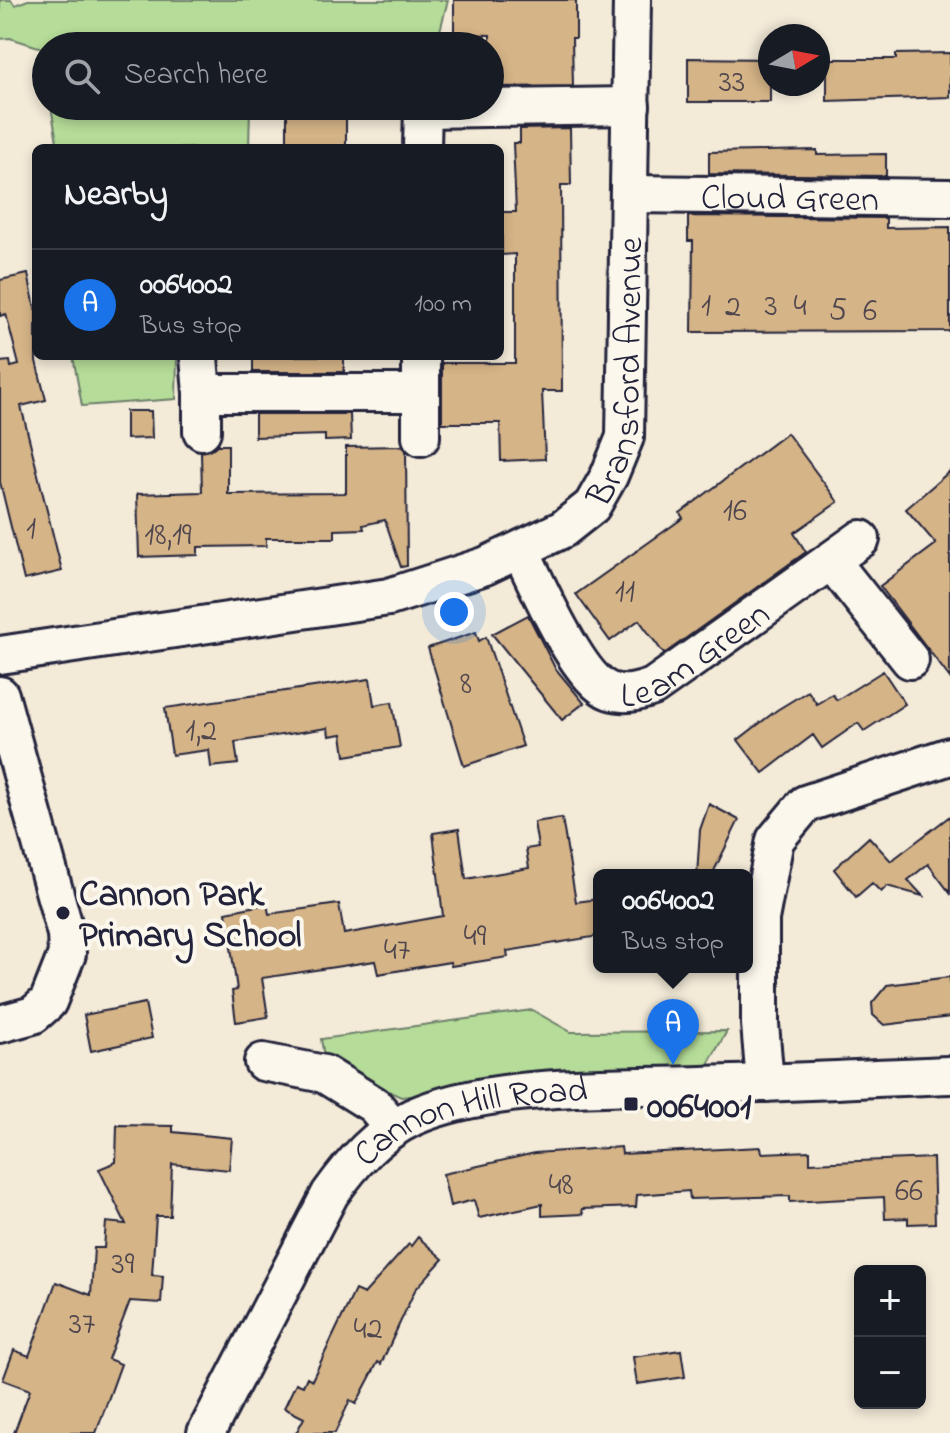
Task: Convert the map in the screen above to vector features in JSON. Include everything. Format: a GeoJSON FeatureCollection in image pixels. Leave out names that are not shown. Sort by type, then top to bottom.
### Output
{"type":"FeatureCollection","features":[{"type":"Feature","properties":{"kind":"street","name":"Bransford Avenue"},"geometry":{"type":"LineString","coordinates":[[0,655],[389,597],[471,571],[521,551],[563,529],[592,506],[625,437],[632,0]]}},
{"type":"Feature","properties":{"kind":"street"},"geometry":{"type":"LineString","coordinates":[[504,107],[631,106]]}},
{"type":"Feature","properties":{"kind":"street"},"geometry":{"type":"LineString","coordinates":[[422,144],[423,120]]}},
{"type":"Feature","properties":{"kind":"street","name":"Cloud Green"},"geometry":{"type":"LineString","coordinates":[[630,194],[950,198]]}},
{"type":"Feature","properties":{"kind":"street"},"geometry":{"type":"LineString","coordinates":[[199,360],[202,431]]}},
{"type":"Feature","properties":{"kind":"street"},"geometry":{"type":"LineString","coordinates":[[421,360],[421,437]]}},
{"type":"Feature","properties":{"kind":"street"},"geometry":{"type":"LineString","coordinates":[[202,393],[420,393]]}},
{"type":"Feature","properties":{"kind":"street","name":"Leam Green"},"geometry":{"type":"LineString","coordinates":[[521,551],[559,629],[598,684],[611,691],[633,693],[653,687],[861,539]]}},
{"type":"Feature","properties":{"kind":"street"},"geometry":{"type":"LineString","coordinates":[[832,562],[910,660]]}},
{"type":"Feature","properties":{"kind":"street"},"geometry":{"type":"LineString","coordinates":[[0,695],[66,934],[67,954],[48,1002],[33,1015],[0,1024]]}},
{"type":"Feature","properties":{"kind":"street"},"geometry":{"type":"LineString","coordinates":[[765,1083],[760,1024],[760,919],[775,840],[805,804],[950,756]]}},
{"type":"Feature","properties":{"kind":"street"},"geometry":{"type":"LineString","coordinates":[[263,1062],[324,1074],[374,1105],[393,1127]]}},
{"type":"Feature","properties":{"kind":"street","name":"Cannon Hill Road"},"geometry":{"type":"LineString","coordinates":[[206,1433],[330,1194],[350,1165],[393,1127],[435,1109],[502,1095],[606,1087],[950,1075]]}},
{"type":"Feature","properties":{"kind":"green space"},"geometry":{"type":"Polygon","coordinates":[[[0,0],[11,0],[15,5],[28,0],[448,0],[440,32],[32,32],[32,45],[10,38],[0,39],[0,0]]]}},
{"type":"Feature","properties":{"kind":"green space"},"geometry":{"type":"Polygon","coordinates":[[[53,120],[250,120],[249,144],[57,144],[53,120]]]}},
{"type":"Feature","properties":{"kind":"green space"},"geometry":{"type":"Polygon","coordinates":[[[74,360],[177,360],[176,399],[82,406],[74,360]]]}},
{"type":"Feature","properties":{"kind":"green space"},"geometry":{"type":"Polygon","coordinates":[[[532,1010],[571,1032],[727,1031],[707,1066],[401,1097],[325,1062],[321,1039],[532,1010]]]}},
{"type":"Feature","properties":{"kind":"building"},"geometry":{"type":"Polygon","coordinates":[[[454,0],[576,0],[576,38],[572,38],[573,86],[504,87],[504,32],[454,32],[454,0]]]}},
{"type":"Feature","properties":{"kind":"building"},"geometry":{"type":"Polygon","coordinates":[[[950,53],[950,97],[827,101],[827,96],[830,96],[830,59],[896,59],[896,54],[950,53]]]}},
{"type":"Feature","properties":{"kind":"building"},"geometry":{"type":"Polygon","coordinates":[[[688,58],[758,59],[758,96],[770,96],[770,102],[688,102],[688,58]]]}},
{"type":"Feature","properties":{"kind":"building"},"geometry":{"type":"Polygon","coordinates":[[[287,120],[346,120],[346,144],[287,144],[287,120]]]}},
{"type":"Feature","properties":{"kind":"building"},"geometry":{"type":"Polygon","coordinates":[[[570,128],[571,185],[561,185],[562,391],[542,391],[545,459],[501,461],[500,423],[442,423],[442,363],[515,363],[515,254],[504,255],[504,212],[516,212],[513,143],[520,143],[520,129],[570,128]]]}},
{"type":"Feature","properties":{"kind":"building"},"geometry":{"type":"Polygon","coordinates":[[[817,150],[817,155],[886,154],[886,176],[709,174],[709,152],[817,150]]]}},
{"type":"Feature","properties":{"kind":"building"},"geometry":{"type":"Polygon","coordinates":[[[688,216],[886,218],[886,228],[950,227],[950,331],[692,332],[693,241],[688,241],[688,216]]]}},
{"type":"Feature","properties":{"kind":"building"},"geometry":{"type":"Polygon","coordinates":[[[28,274],[32,293],[32,360],[36,360],[46,400],[21,406],[62,571],[24,580],[0,482],[0,362],[10,361],[11,367],[19,365],[6,314],[0,316],[0,280],[28,274]]]}},
{"type":"Feature","properties":{"kind":"building"},"geometry":{"type":"Polygon","coordinates":[[[253,360],[344,360],[344,372],[253,372],[253,360]]]}},
{"type":"Feature","properties":{"kind":"building"},"geometry":{"type":"Polygon","coordinates":[[[126,411],[151,411],[152,438],[126,439],[126,411]]]}},
{"type":"Feature","properties":{"kind":"building"},"geometry":{"type":"Polygon","coordinates":[[[255,414],[350,414],[351,440],[325,441],[325,435],[255,437],[255,414]]]}},
{"type":"Feature","properties":{"kind":"building"},"geometry":{"type":"Polygon","coordinates":[[[787,433],[838,502],[794,533],[806,552],[664,654],[639,620],[610,641],[576,594],[683,518],[680,513],[787,433]]]}},
{"type":"Feature","properties":{"kind":"building"},"geometry":{"type":"Polygon","coordinates":[[[217,445],[228,445],[228,494],[346,493],[346,447],[402,446],[406,450],[407,566],[401,567],[385,520],[363,525],[364,529],[335,530],[335,538],[266,538],[266,546],[198,547],[198,555],[139,557],[137,494],[202,492],[201,452],[217,445]]]}},
{"type":"Feature","properties":{"kind":"building"},"geometry":{"type":"Polygon","coordinates":[[[950,471],[950,678],[880,586],[936,544],[906,509],[950,471]]]}},
{"type":"Feature","properties":{"kind":"building"},"geometry":{"type":"Polygon","coordinates":[[[528,615],[555,668],[584,703],[562,720],[492,634],[528,615]]]}},
{"type":"Feature","properties":{"kind":"building"},"geometry":{"type":"Polygon","coordinates":[[[476,632],[479,641],[486,637],[523,746],[464,766],[428,648],[476,632]]]}},
{"type":"Feature","properties":{"kind":"building"},"geometry":{"type":"Polygon","coordinates":[[[883,671],[905,704],[864,731],[858,723],[822,748],[813,735],[763,773],[738,740],[808,691],[817,704],[832,694],[837,700],[883,671]]]}},
{"type":"Feature","properties":{"kind":"building"},"geometry":{"type":"Polygon","coordinates":[[[370,679],[374,705],[392,702],[400,747],[345,756],[342,734],[329,736],[328,728],[235,742],[238,764],[211,767],[209,750],[172,755],[165,708],[370,679]]]}},
{"type":"Feature","properties":{"kind":"building"},"geometry":{"type":"Polygon","coordinates":[[[709,804],[739,820],[715,869],[697,869],[700,830],[709,804]]]}},
{"type":"Feature","properties":{"kind":"building"},"geometry":{"type":"Polygon","coordinates":[[[950,816],[950,893],[928,864],[908,880],[923,896],[887,886],[881,892],[872,883],[856,897],[834,869],[869,837],[891,861],[950,816]]]}},
{"type":"Feature","properties":{"kind":"building"},"geometry":{"type":"Polygon","coordinates":[[[562,818],[576,902],[593,900],[593,937],[507,951],[508,957],[451,966],[450,962],[378,974],[375,961],[262,978],[268,1017],[236,1022],[232,991],[237,990],[226,912],[267,904],[269,914],[339,904],[344,934],[443,916],[433,833],[459,829],[466,879],[529,868],[526,849],[538,847],[534,822],[562,818]]]}},
{"type":"Feature","properties":{"kind":"building"},"geometry":{"type":"Polygon","coordinates":[[[950,977],[950,1017],[884,1025],[873,1015],[872,1003],[887,985],[950,977]]]}},
{"type":"Feature","properties":{"kind":"building"},"geometry":{"type":"Polygon","coordinates":[[[145,1003],[152,1038],[91,1051],[84,1015],[145,1003]]]}},
{"type":"Feature","properties":{"kind":"building"},"geometry":{"type":"Polygon","coordinates":[[[117,1125],[173,1126],[173,1132],[232,1138],[229,1170],[172,1164],[170,1216],[156,1216],[152,1275],[163,1276],[161,1303],[130,1301],[108,1359],[121,1364],[96,1433],[14,1433],[30,1390],[3,1380],[14,1350],[29,1356],[56,1282],[91,1295],[94,1248],[104,1248],[106,1222],[126,1224],[99,1169],[116,1162],[117,1125]]]}},
{"type":"Feature","properties":{"kind":"building"},"geometry":{"type":"Polygon","coordinates":[[[621,1147],[622,1154],[761,1147],[762,1153],[810,1151],[810,1163],[933,1158],[935,1223],[908,1224],[908,1218],[885,1219],[884,1197],[790,1202],[790,1196],[690,1199],[689,1191],[637,1195],[636,1207],[582,1209],[583,1214],[542,1216],[542,1204],[479,1218],[474,1200],[450,1206],[443,1174],[535,1153],[621,1147]]]}},
{"type":"Feature","properties":{"kind":"building"},"geometry":{"type":"Polygon","coordinates":[[[418,1237],[443,1259],[415,1290],[381,1364],[378,1362],[356,1404],[350,1400],[335,1433],[296,1433],[304,1418],[284,1408],[296,1383],[303,1386],[307,1377],[312,1380],[355,1290],[364,1294],[418,1237]]]}},
{"type":"Feature","properties":{"kind":"building"},"geometry":{"type":"Polygon","coordinates":[[[681,1350],[685,1377],[637,1384],[633,1357],[681,1350]]]}},
{"type":"Feature","properties":{"kind":"place","name":"Cannon Park Primary School"},"geometry":{"type":"Point","coordinates":[63,913]}},
{"type":"Feature","properties":{"kind":"place","name":"0064002"},"geometry":{"type":"Point","coordinates":[673,1065]}},
{"type":"Feature","properties":{"kind":"place","name":"0064001"},"geometry":{"type":"Point","coordinates":[631,1104]}}]}
